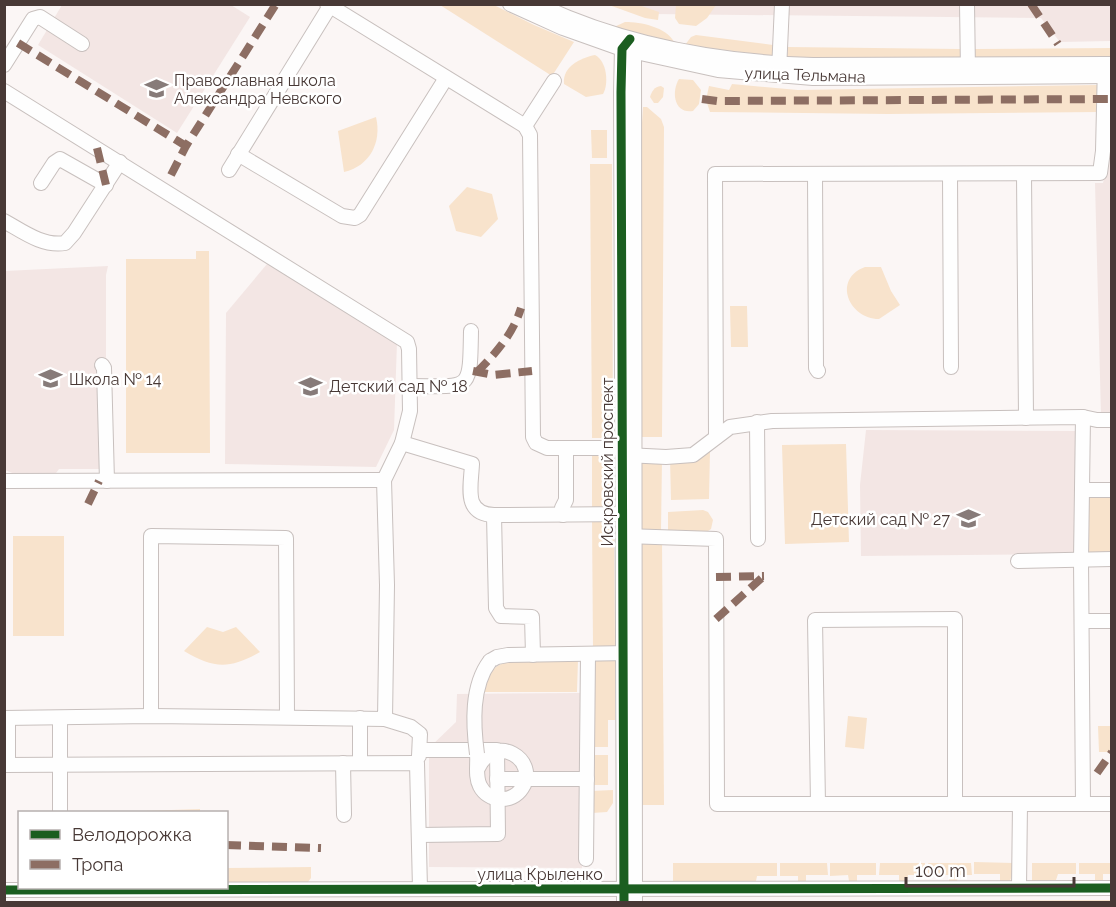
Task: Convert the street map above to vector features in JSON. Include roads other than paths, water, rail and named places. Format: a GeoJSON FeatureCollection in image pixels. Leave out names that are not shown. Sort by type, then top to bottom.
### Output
{"type":"FeatureCollection","features":[{"type":"Feature","properties":{"kind":"street","name":"улица Тельмана"},"geometry":{"type":"LineString","coordinates":[[510,4],[563,28],[718,70],[1108,70]]}},
{"type":"Feature","properties":{"kind":"street"},"geometry":{"type":"LineString","coordinates":[[779,70],[782,4]]}},
{"type":"Feature","properties":{"kind":"street"},"geometry":{"type":"LineString","coordinates":[[967,4],[968,71]]}},
{"type":"Feature","properties":{"kind":"street"},"geometry":{"type":"LineString","coordinates":[[228,170],[329,5],[525,126],[530,135],[533,437],[541,447],[628,452],[666,457],[693,455],[730,427],[757,422],[1083,417],[1112,420]]}},
{"type":"Feature","properties":{"kind":"street","name":"улица Тельмана"},"geometry":{"type":"LineString","coordinates":[[544,6],[629,47]]}},
{"type":"Feature","properties":{"kind":"street"},"geometry":{"type":"LineString","coordinates":[[4,64],[33,19],[40,17],[82,44]]}},
{"type":"Feature","properties":{"kind":"street","name":"Искровский проспект"},"geometry":{"type":"LineString","coordinates":[[629,47],[629,896]]}},
{"type":"Feature","properties":{"kind":"street"},"geometry":{"type":"LineString","coordinates":[[716,437],[715,174],[1100,173],[1108,70]]}},
{"type":"Feature","properties":{"kind":"street"},"geometry":{"type":"LineString","coordinates":[[238,154],[342,216],[355,218],[360,215],[446,78]]}},
{"type":"Feature","properties":{"kind":"street"},"geometry":{"type":"LineString","coordinates":[[525,126],[554,81]]}},
{"type":"Feature","properties":{"kind":"street"},"geometry":{"type":"LineString","coordinates":[[4,91],[406,342],[409,349],[410,411],[402,443],[384,480],[387,585],[385,718]]}},
{"type":"Feature","properties":{"kind":"street"},"geometry":{"type":"LineString","coordinates":[[41,183],[54,163],[60,159],[106,185]]}},
{"type":"Feature","properties":{"kind":"street"},"geometry":{"type":"LineString","coordinates":[[4,221],[38,239],[50,243],[65,243],[74,233],[120,162]]}},
{"type":"Feature","properties":{"kind":"street"},"geometry":{"type":"LineString","coordinates":[[815,174],[816,358],[818,371]]}},
{"type":"Feature","properties":{"kind":"street"},"geometry":{"type":"LineString","coordinates":[[950,174],[951,367]]}},
{"type":"Feature","properties":{"kind":"street"},"geometry":{"type":"LineString","coordinates":[[1024,174],[1026,418]]}},
{"type":"Feature","properties":{"kind":"street"},"geometry":{"type":"LineString","coordinates":[[411,386],[454,386],[468,379],[471,371],[471,331]]}},
{"type":"Feature","properties":{"kind":"street"},"geometry":{"type":"LineString","coordinates":[[102,365],[104,368],[107,481]]}},
{"type":"Feature","properties":{"kind":"street"},"geometry":{"type":"LineString","coordinates":[[1083,417],[1081,560],[1083,804]]}},
{"type":"Feature","properties":{"kind":"street"},"geometry":{"type":"LineString","coordinates":[[757,422],[758,539]]}},
{"type":"Feature","properties":{"kind":"street"},"geometry":{"type":"LineString","coordinates":[[402,443],[472,464],[471,503],[476,511],[484,515],[628,514]]}},
{"type":"Feature","properties":{"kind":"street"},"geometry":{"type":"LineString","coordinates":[[563,515],[562,508],[566,500],[566,449]]}},
{"type":"Feature","properties":{"kind":"street"},"geometry":{"type":"LineString","coordinates":[[4,481],[384,480]]}},
{"type":"Feature","properties":{"kind":"street"},"geometry":{"type":"LineString","coordinates":[[1082,490],[1112,490]]}},
{"type":"Feature","properties":{"kind":"street"},"geometry":{"type":"LineString","coordinates":[[494,515],[497,613],[506,618],[532,617],[533,655]]}},
{"type":"Feature","properties":{"kind":"street"},"geometry":{"type":"LineString","coordinates":[[151,716],[151,536],[286,538],[286,717]]}},
{"type":"Feature","properties":{"kind":"street"},"geometry":{"type":"LineString","coordinates":[[628,536],[716,539],[717,804],[1112,804]]}},
{"type":"Feature","properties":{"kind":"street"},"geometry":{"type":"LineString","coordinates":[[1018,561],[1112,560]]}},
{"type":"Feature","properties":{"kind":"street"},"geometry":{"type":"LineString","coordinates":[[818,804],[815,620],[954,619],[954,804]]}},
{"type":"Feature","properties":{"kind":"street"},"geometry":{"type":"LineString","coordinates":[[1082,621],[1112,621]]}},
{"type":"Feature","properties":{"kind":"street"},"geometry":{"type":"LineString","coordinates":[[478,761],[475,722],[478,683],[490,661],[508,655],[629,653]]}},
{"type":"Feature","properties":{"kind":"street"},"geometry":{"type":"LineString","coordinates":[[586,859],[588,654]]}},
{"type":"Feature","properties":{"kind":"street"},"geometry":{"type":"LineString","coordinates":[[419,835],[498,834],[497,750],[419,756],[360,764],[6,765],[6,718],[151,716],[385,718],[411,727],[420,734],[419,756],[419,835],[420,890]]}},
{"type":"Feature","properties":{"kind":"street"},"geometry":{"type":"LineString","coordinates":[[60,718],[60,811]]}},
{"type":"Feature","properties":{"kind":"street"},"geometry":{"type":"LineString","coordinates":[[360,718],[360,764]]}},
{"type":"Feature","properties":{"kind":"street"},"geometry":{"type":"LineString","coordinates":[[343,764],[344,815]]}},
{"type":"Feature","properties":{"kind":"street"},"geometry":{"type":"LineString","coordinates":[[497,779],[587,779]]}},
{"type":"Feature","properties":{"kind":"street"},"geometry":{"type":"LineString","coordinates":[[1019,888],[1020,804]]}},
{"type":"Feature","properties":{"kind":"street","name":"улица Крыленко"},"geometry":{"type":"LineString","coordinates":[[4,890],[420,890],[629,896],[1112,888]]}},
{"type":"Feature","properties":{"kind":"place","name":"Православная школа Александра Невского"},"geometry":{"type":"Point","coordinates":[156,89]}},
{"type":"Feature","properties":{"kind":"place","name":"Школа № 14"},"geometry":{"type":"Point","coordinates":[51,379]}},
{"type":"Feature","properties":{"kind":"place","name":"Детский сад № 18"},"geometry":{"type":"Point","coordinates":[311,386]}},
{"type":"Feature","properties":{"kind":"place","name":"Детский сад № 27"},"geometry":{"type":"Point","coordinates":[968,519]}}]}
